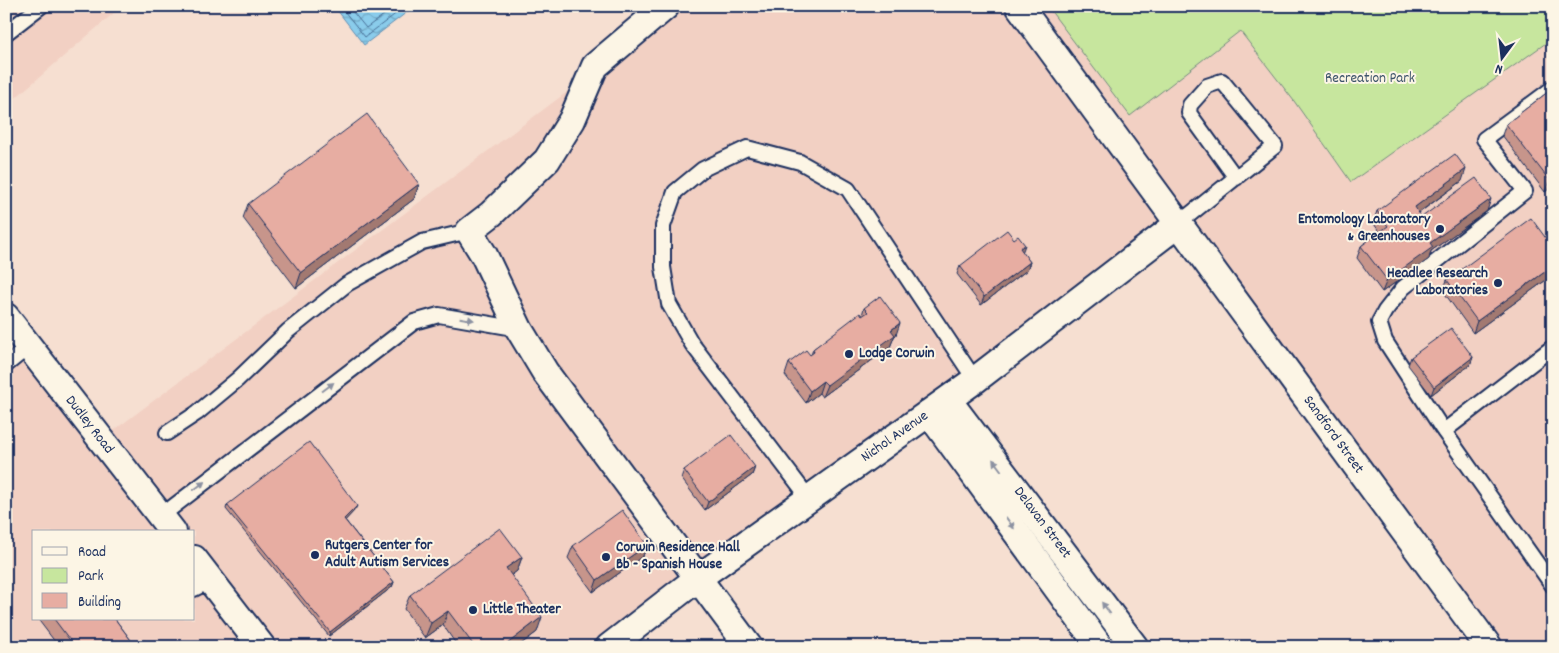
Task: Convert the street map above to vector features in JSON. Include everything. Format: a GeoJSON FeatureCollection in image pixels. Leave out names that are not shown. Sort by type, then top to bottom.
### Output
{"type":"FeatureCollection","features":[{"type":"Feature","properties":{"kind":"street"},"geometry":{"type":"LineString","coordinates":[[666,6],[595,66],[572,120],[547,160],[491,214],[468,231],[484,255],[519,329],[545,372],[749,647]]}},
{"type":"Feature","properties":{"kind":"street","name":"Sandford Street"},"geometry":{"type":"LineString","coordinates":[[1019,6],[1489,647]]}},
{"type":"Feature","properties":{"kind":"street","name":"Nichol Avenue"},"geometry":{"type":"LineString","coordinates":[[609,647],[698,578],[808,497],[939,407],[1178,224]]}},
{"type":"Feature","properties":{"kind":"street","name":"Dudley Road"},"geometry":{"type":"LineString","coordinates":[[6,317],[167,524]]}},
{"type":"Feature","properties":{"kind":"street","name":"Delavan Street"},"geometry":{"type":"LineString","coordinates":[[939,407],[1100,647]]}},
{"type":"Feature","properties":{"kind":"street","name":"Delavan Street"},"geometry":{"type":"LineString","coordinates":[[939,407],[1136,647]]}},
{"type":"Feature","properties":{"kind":"street"},"geometry":{"type":"LineString","coordinates":[[195,562],[202,585],[262,647]]}},
{"type":"Feature","properties":{"kind":"lane"},"geometry":{"type":"LineString","coordinates":[[6,33],[41,6]]}},
{"type":"Feature","properties":{"kind":"lane"},"geometry":{"type":"LineString","coordinates":[[1178,224],[1236,178],[1275,146],[1222,80],[1207,86],[1190,104],[1189,114],[1236,178]]}},
{"type":"Feature","properties":{"kind":"lane"},"geometry":{"type":"LineString","coordinates":[[1553,88],[1484,139],[1525,191],[1403,288],[1385,311],[1380,322],[1385,340],[1444,431],[1553,586]]}},
{"type":"Feature","properties":{"kind":"lane"},"geometry":{"type":"LineString","coordinates":[[808,497],[692,344],[669,304],[663,267],[663,226],[675,192],[703,169],[747,148],[800,162],[848,189],[975,380]]}},
{"type":"Feature","properties":{"kind":"lane"},"geometry":{"type":"LineString","coordinates":[[167,432],[197,413],[238,379],[288,331],[347,284],[422,242],[468,231]]}},
{"type":"Feature","properties":{"kind":"lane"},"geometry":{"type":"LineString","coordinates":[[167,524],[414,322],[439,315],[519,329]]}},
{"type":"Feature","properties":{"kind":"lane"},"geometry":{"type":"LineString","coordinates":[[6,365],[28,347]]}},
{"type":"Feature","properties":{"kind":"lane"},"geometry":{"type":"LineString","coordinates":[[1444,431],[1553,347]]}},
{"type":"Feature","properties":{"kind":"shaded area"},"geometry":{"type":"Polygon","coordinates":[[[6,6],[122,6],[6,106],[6,6]]]}},
{"type":"Feature","properties":{"kind":"shaded area"},"geometry":{"type":"Polygon","coordinates":[[[682,6],[1553,6],[1553,647],[1489,647],[1178,224],[609,647],[6,647],[6,317],[101,440],[682,6]]]}},
{"type":"Feature","properties":{"kind":"green space","name":"Recreation Park"},"geometry":{"type":"Polygon","coordinates":[[[1047,6],[1549,6],[1553,12],[1553,38],[1351,182],[1294,101],[1240,31],[1130,116],[1047,6]]]}},
{"type":"Feature","properties":{"kind":"water"},"geometry":{"type":"Polygon","coordinates":[[[334,6],[415,6],[364,45],[334,6]]]}},
{"type":"Feature","properties":{"kind":"building"},"geometry":{"type":"Polygon","coordinates":[[[1553,88],[1553,178],[1549,180],[1506,124],[1553,88]]]}},
{"type":"Feature","properties":{"kind":"building"},"geometry":{"type":"Polygon","coordinates":[[[367,114],[419,184],[301,273],[248,204],[367,114]]]}},
{"type":"Feature","properties":{"kind":"building","name":"Entomology Laboratory & Greenhouses"},"geometry":{"type":"Polygon","coordinates":[[[1455,154],[1466,169],[1415,207],[1420,215],[1413,220],[1415,222],[1476,178],[1491,199],[1430,243],[1433,247],[1387,280],[1361,246],[1388,226],[1377,211],[1455,154]]]}},
{"type":"Feature","properties":{"kind":"building","name":"Headlee Research Laboratories"},"geometry":{"type":"Polygon","coordinates":[[[1531,218],[1553,248],[1553,266],[1477,321],[1447,280],[1531,218]]]}},
{"type":"Feature","properties":{"kind":"building"},"geometry":{"type":"Polygon","coordinates":[[[1007,230],[1014,239],[1018,236],[1025,245],[1020,248],[1030,262],[984,297],[960,266],[1007,230]]]}},
{"type":"Feature","properties":{"kind":"building","name":"Lodge Corwin"},"geometry":{"type":"Polygon","coordinates":[[[880,296],[900,323],[891,330],[895,335],[827,385],[823,381],[810,391],[789,363],[806,350],[810,355],[814,352],[813,349],[860,313],[862,316],[868,312],[864,308],[880,296]]]}},
{"type":"Feature","properties":{"kind":"building"},"geometry":{"type":"Polygon","coordinates":[[[1451,328],[1473,357],[1434,387],[1411,357],[1451,328]]]}},
{"type":"Feature","properties":{"kind":"building"},"geometry":{"type":"Polygon","coordinates":[[[731,435],[755,467],[708,502],[684,470],[731,435]]]}},
{"type":"Feature","properties":{"kind":"building","name":"Rutgers Center for Adult Autism Services"},"geometry":{"type":"Polygon","coordinates":[[[309,442],[357,506],[344,519],[394,582],[330,632],[227,505],[309,442]]]}},
{"type":"Feature","properties":{"kind":"building","name":"Corwin Residence Hall Bb - Spanish House"},"geometry":{"type":"Polygon","coordinates":[[[622,510],[647,545],[597,580],[573,546],[622,510]]]}},
{"type":"Feature","properties":{"kind":"building","name":"Little Theater"},"geometry":{"type":"Polygon","coordinates":[[[500,528],[522,557],[506,568],[542,617],[503,647],[475,647],[448,611],[431,623],[410,595],[500,528]]]}},
{"type":"Feature","properties":{"kind":"building"},"geometry":{"type":"Polygon","coordinates":[[[55,620],[116,620],[136,647],[75,647],[55,620]]]}},
{"type":"Feature","properties":{"kind":"building"},"geometry":{"type":"Polygon","coordinates":[[[145,640],[150,647],[136,647],[145,640]]]}},
{"type":"Feature","properties":{"kind":"place","name":"Entomology Laboratory & Greenhouses"},"geometry":{"type":"Point","coordinates":[1440,229]}},
{"type":"Feature","properties":{"kind":"place","name":"Headlee Research Laboratories"},"geometry":{"type":"Point","coordinates":[1498,283]}},
{"type":"Feature","properties":{"kind":"place","name":"Lodge Corwin"},"geometry":{"type":"Point","coordinates":[849,354]}},
{"type":"Feature","properties":{"kind":"place","name":"Rutgers Center for Adult Autism Services"},"geometry":{"type":"Point","coordinates":[315,555]}},
{"type":"Feature","properties":{"kind":"place","name":"Corwin Residence Hall Bb - Spanish House"},"geometry":{"type":"Point","coordinates":[606,557]}},
{"type":"Feature","properties":{"kind":"place","name":"Little Theater"},"geometry":{"type":"Point","coordinates":[473,610]}}]}
